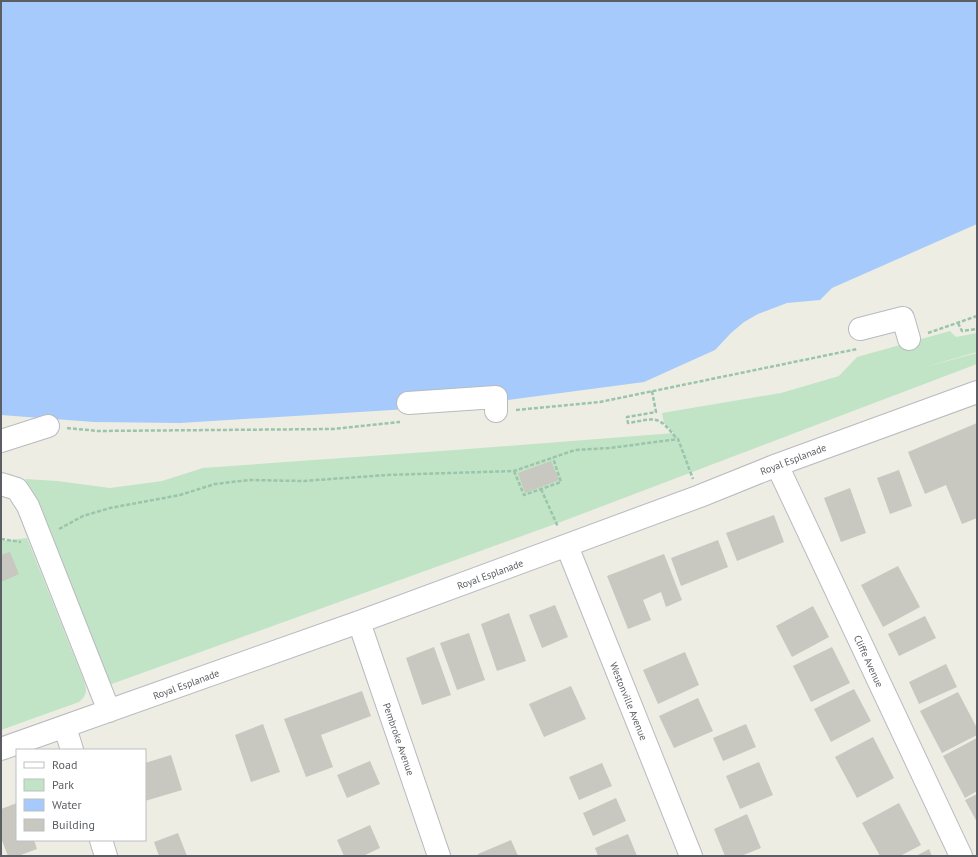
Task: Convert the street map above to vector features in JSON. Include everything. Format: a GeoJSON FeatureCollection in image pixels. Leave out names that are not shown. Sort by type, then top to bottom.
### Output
{"type":"FeatureCollection","features":[{"type":"Feature","properties":{"kind":"street"},"geometry":{"type":"LineString","coordinates":[[860,329],[904,318],[909,339]]}},
{"type":"Feature","properties":{"kind":"street","name":"Royal Esplanade"},"geometry":{"type":"LineString","coordinates":[[1,749],[359,622],[700,496],[777,465],[977,392]]}},
{"type":"Feature","properties":{"kind":"street"},"geometry":{"type":"LineString","coordinates":[[408,403],[496,397],[496,412]]}},
{"type":"Feature","properties":{"kind":"street"},"geometry":{"type":"LineString","coordinates":[[1,441],[48,426]]}},
{"type":"Feature","properties":{"kind":"street","name":"Cliffe Avenue"},"geometry":{"type":"LineString","coordinates":[[777,465],[961,856]]}},
{"type":"Feature","properties":{"kind":"street"},"geometry":{"type":"LineString","coordinates":[[1,484],[16,489],[28,506],[109,711]]}},
{"type":"Feature","properties":{"kind":"street","name":"Westonville Avenue"},"geometry":{"type":"LineString","coordinates":[[566,546],[691,856]]}},
{"type":"Feature","properties":{"kind":"street","name":"Pembroke Avenue"},"geometry":{"type":"LineString","coordinates":[[359,622],[439,856]]}},
{"type":"Feature","properties":{"kind":"street"},"geometry":{"type":"LineString","coordinates":[[65,727],[72,749]]}},
{"type":"Feature","properties":{"kind":"street"},"geometry":{"type":"LineString","coordinates":[[101,841],[106,856]]}},
{"type":"Feature","properties":{"kind":"path"},"geometry":{"type":"LineString","coordinates":[[958,323],[962,331],[977,329]]}},
{"type":"Feature","properties":{"kind":"path"},"geometry":{"type":"LineString","coordinates":[[652,391],[656,412],[627,417],[628,423],[652,419],[664,423],[678,439],[700,496]]}},
{"type":"Feature","properties":{"kind":"path"},"geometry":{"type":"LineString","coordinates":[[41,538],[83,516],[110,508],[180,495],[215,484],[249,480],[303,481],[386,475],[514,471],[575,450],[610,448],[678,439]]}},
{"type":"Feature","properties":{"kind":"path"},"geometry":{"type":"LineString","coordinates":[[514,471],[524,496],[561,482],[553,458]]}},
{"type":"Feature","properties":{"kind":"path"},"geometry":{"type":"LineString","coordinates":[[542,489],[566,546]]}},
{"type":"Feature","properties":{"kind":"green space"},"geometry":{"type":"Polygon","coordinates":[[[950,331],[956,337],[977,333],[977,352],[921,368],[977,353],[977,364],[558,523],[106,686],[25,479],[57,481],[110,488],[162,481],[203,468],[674,433],[664,423],[662,413],[781,393],[839,376],[857,357],[950,331]]]}},
{"type":"Feature","properties":{"kind":"green space"},"geometry":{"type":"Polygon","coordinates":[[[27,538],[84,681],[86,693],[79,702],[1,730],[1,541],[27,538]]]}},
{"type":"Feature","properties":{"kind":"water"},"geometry":{"type":"Polygon","coordinates":[[[1,1],[977,1],[977,224],[832,288],[820,300],[787,303],[758,314],[744,322],[715,350],[644,382],[501,401],[408,409],[180,423],[94,422],[1,415],[1,1]]]}},
{"type":"Feature","properties":{"kind":"building"},"geometry":{"type":"Polygon","coordinates":[[[977,423],[977,518],[962,524],[946,485],[925,494],[908,452],[977,423]]]}},
{"type":"Feature","properties":{"kind":"building"},"geometry":{"type":"Polygon","coordinates":[[[551,461],[559,480],[525,493],[518,473],[551,461]]]}},
{"type":"Feature","properties":{"kind":"building"},"geometry":{"type":"Polygon","coordinates":[[[899,470],[912,506],[890,514],[877,478],[899,470]]]}},
{"type":"Feature","properties":{"kind":"building"},"geometry":{"type":"Polygon","coordinates":[[[850,488],[866,533],[841,542],[824,498],[850,488]]]}},
{"type":"Feature","properties":{"kind":"building"},"geometry":{"type":"Polygon","coordinates":[[[774,515],[784,542],[737,561],[726,533],[774,515]]]}},
{"type":"Feature","properties":{"kind":"building"},"geometry":{"type":"Polygon","coordinates":[[[718,540],[728,567],[681,586],[671,558],[718,540]]]}},
{"type":"Feature","properties":{"kind":"building"},"geometry":{"type":"Polygon","coordinates":[[[10,552],[19,574],[1,582],[1,555],[10,552]]]}},
{"type":"Feature","properties":{"kind":"building"},"geometry":{"type":"Polygon","coordinates":[[[664,554],[682,600],[666,607],[661,592],[643,600],[651,620],[628,629],[607,576],[664,554]]]}},
{"type":"Feature","properties":{"kind":"building"},"geometry":{"type":"Polygon","coordinates":[[[898,566],[920,607],[883,627],[861,585],[898,566]]]}},
{"type":"Feature","properties":{"kind":"building"},"geometry":{"type":"Polygon","coordinates":[[[555,605],[568,637],[542,648],[529,615],[555,605]]]}},
{"type":"Feature","properties":{"kind":"building"},"geometry":{"type":"Polygon","coordinates":[[[813,606],[829,637],[792,657],[776,626],[813,606]]]}},
{"type":"Feature","properties":{"kind":"building"},"geometry":{"type":"Polygon","coordinates":[[[509,613],[526,661],[497,671],[481,624],[509,613]]]}},
{"type":"Feature","properties":{"kind":"building"},"geometry":{"type":"Polygon","coordinates":[[[925,616],[936,638],[899,656],[888,634],[925,616]]]}},
{"type":"Feature","properties":{"kind":"building"},"geometry":{"type":"Polygon","coordinates":[[[469,633],[485,680],[457,690],[440,643],[469,633]]]}},
{"type":"Feature","properties":{"kind":"building"},"geometry":{"type":"Polygon","coordinates":[[[434,647],[451,695],[422,705],[406,658],[434,647]]]}},
{"type":"Feature","properties":{"kind":"building"},"geometry":{"type":"Polygon","coordinates":[[[832,647],[850,683],[811,702],[793,666],[832,647]]]}},
{"type":"Feature","properties":{"kind":"building"},"geometry":{"type":"Polygon","coordinates":[[[685,652],[699,685],[658,704],[643,670],[685,652]]]}},
{"type":"Feature","properties":{"kind":"building"},"geometry":{"type":"Polygon","coordinates":[[[946,664],[957,687],[919,704],[909,682],[946,664]]]}},
{"type":"Feature","properties":{"kind":"building"},"geometry":{"type":"Polygon","coordinates":[[[571,686],[586,719],[544,737],[529,704],[571,686]]]}},
{"type":"Feature","properties":{"kind":"building"},"geometry":{"type":"Polygon","coordinates":[[[854,689],[871,721],[831,742],[814,709],[854,689]]]}},
{"type":"Feature","properties":{"kind":"building"},"geometry":{"type":"Polygon","coordinates":[[[362,691],[371,716],[321,735],[333,767],[306,777],[284,719],[362,691]]]}},
{"type":"Feature","properties":{"kind":"building"},"geometry":{"type":"Polygon","coordinates":[[[958,692],[977,728],[977,735],[942,753],[920,711],[958,692]]]}},
{"type":"Feature","properties":{"kind":"building"},"geometry":{"type":"Polygon","coordinates":[[[698,698],[713,731],[674,748],[659,716],[698,698]]]}},
{"type":"Feature","properties":{"kind":"building"},"geometry":{"type":"Polygon","coordinates":[[[263,724],[280,772],[251,782],[235,735],[263,724]]]}},
{"type":"Feature","properties":{"kind":"building"},"geometry":{"type":"Polygon","coordinates":[[[746,724],[756,747],[723,761],[713,738],[746,724]]]}},
{"type":"Feature","properties":{"kind":"building"},"geometry":{"type":"Polygon","coordinates":[[[873,737],[894,778],[857,798],[835,757],[873,737]]]}},
{"type":"Feature","properties":{"kind":"building"},"geometry":{"type":"Polygon","coordinates":[[[977,738],[977,791],[965,798],[943,756],[977,738]]]}},
{"type":"Feature","properties":{"kind":"building"},"geometry":{"type":"Polygon","coordinates":[[[171,755],[182,790],[146,801],[146,763],[171,755]]]}},
{"type":"Feature","properties":{"kind":"building"},"geometry":{"type":"Polygon","coordinates":[[[370,761],[380,784],[347,798],[337,775],[370,761]]]}},
{"type":"Feature","properties":{"kind":"building"},"geometry":{"type":"Polygon","coordinates":[[[759,762],[773,795],[740,809],[726,776],[759,762]]]}},
{"type":"Feature","properties":{"kind":"building"},"geometry":{"type":"Polygon","coordinates":[[[602,763],[612,786],[579,800],[569,777],[602,763]]]}},
{"type":"Feature","properties":{"kind":"building"},"geometry":{"type":"Polygon","coordinates":[[[977,794],[977,822],[965,800],[977,794]]]}},
{"type":"Feature","properties":{"kind":"building"},"geometry":{"type":"Polygon","coordinates":[[[616,798],[626,821],[593,836],[583,813],[616,798]]]}},
{"type":"Feature","properties":{"kind":"building"},"geometry":{"type":"Polygon","coordinates":[[[16,803],[16,841],[34,841],[37,849],[18,856],[8,856],[1,838],[1,809],[16,803]]]}},
{"type":"Feature","properties":{"kind":"building"},"geometry":{"type":"Polygon","coordinates":[[[899,803],[921,845],[900,856],[880,856],[862,823],[899,803]]]}},
{"type":"Feature","properties":{"kind":"building"},"geometry":{"type":"Polygon","coordinates":[[[747,814],[761,848],[741,856],[725,856],[714,829],[747,814]]]}},
{"type":"Feature","properties":{"kind":"building"},"geometry":{"type":"Polygon","coordinates":[[[370,825],[380,848],[363,856],[344,856],[337,840],[370,825]]]}},
{"type":"Feature","properties":{"kind":"building"},"geometry":{"type":"Polygon","coordinates":[[[178,833],[187,856],[159,856],[154,842],[178,833]]]}},
{"type":"Feature","properties":{"kind":"building"},"geometry":{"type":"Polygon","coordinates":[[[628,834],[637,856],[598,856],[595,848],[628,834]]]}},
{"type":"Feature","properties":{"kind":"building"},"geometry":{"type":"Polygon","coordinates":[[[511,840],[518,856],[478,856],[478,854],[511,840]]]}},
{"type":"Feature","properties":{"kind":"building"},"geometry":{"type":"Polygon","coordinates":[[[929,849],[932,856],[916,856],[929,849]]]}}]}
